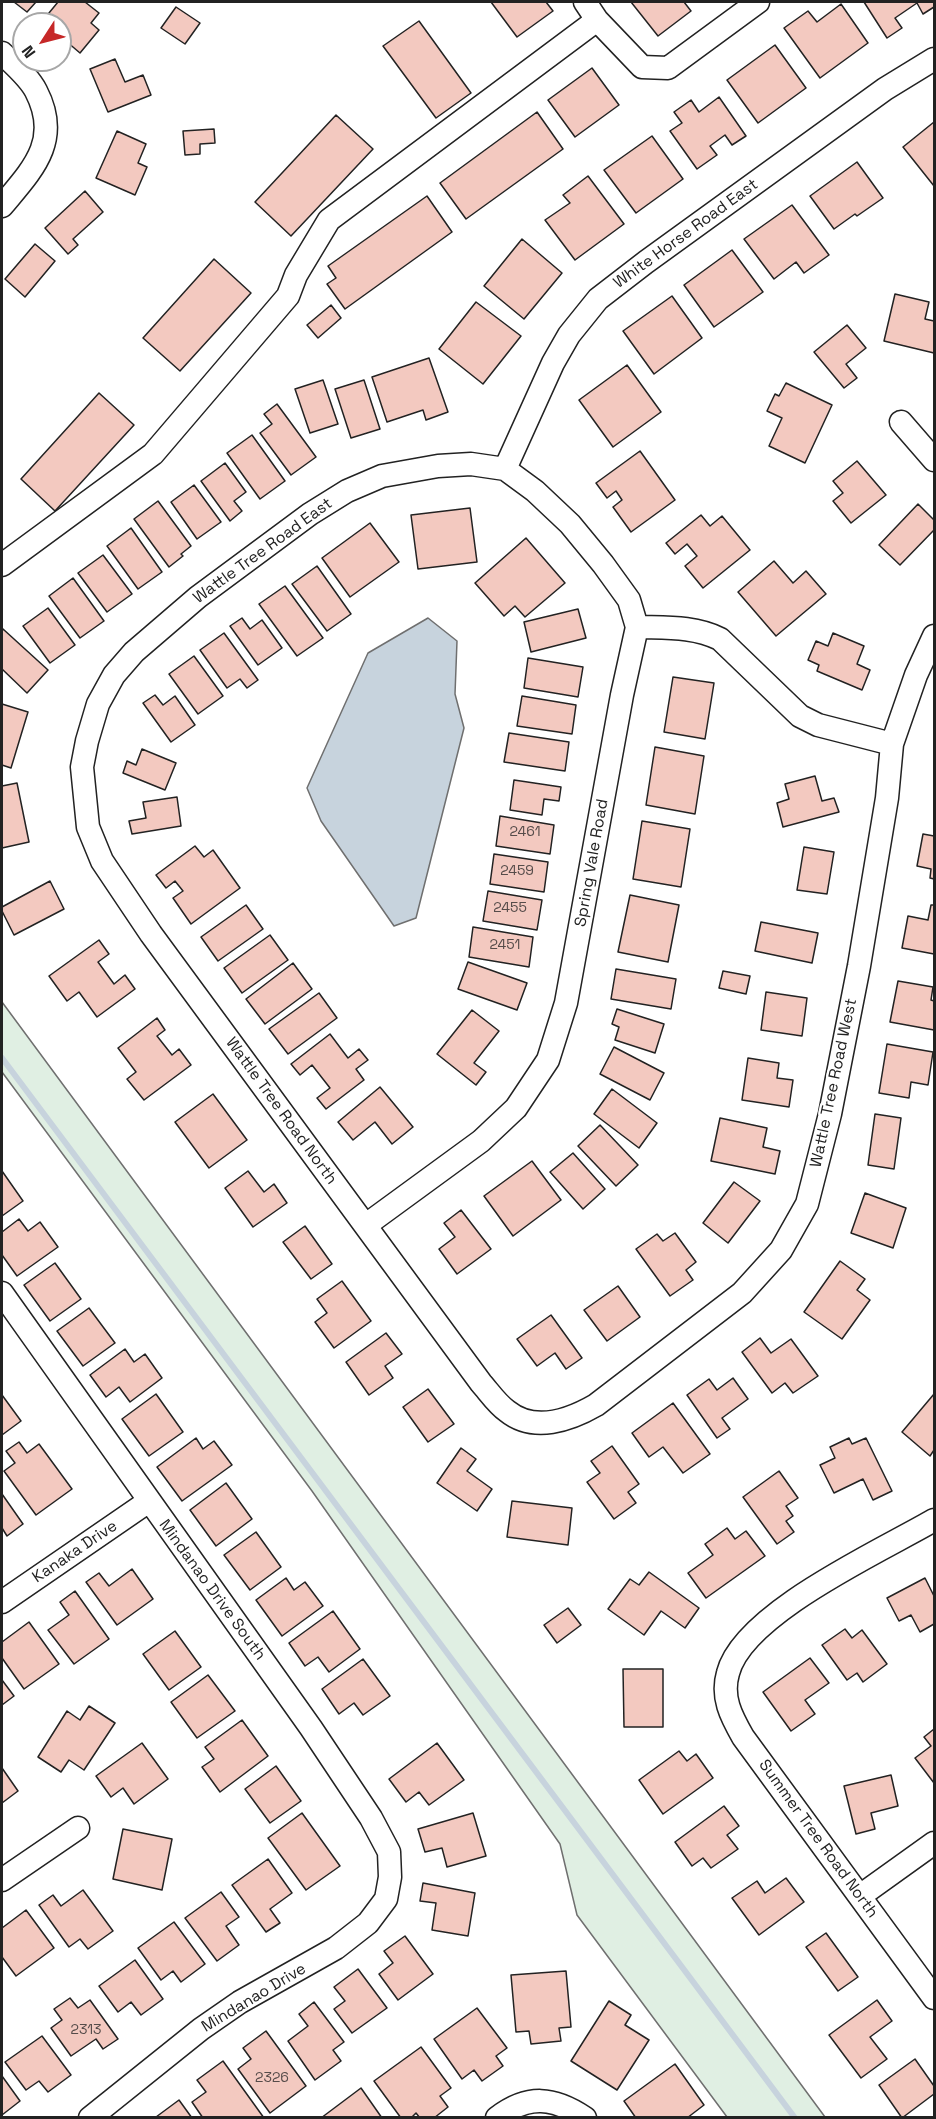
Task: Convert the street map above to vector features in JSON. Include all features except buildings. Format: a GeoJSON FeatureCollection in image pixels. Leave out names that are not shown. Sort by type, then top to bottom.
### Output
{"type":"FeatureCollection","features":[{"type":"Feature","properties":{"kind":"street"},"geometry":{"type":"LineString","coordinates":[[2,565],[153,454],[288,296],[296,275],[329,220],[591,11],[642,67],[668,68],[758,2]]}},
{"type":"Feature","properties":{"kind":"street"},"geometry":{"type":"LineString","coordinates":[[2,53],[35,89],[44,112],[46,139],[29,173],[2,206]]}},
{"type":"Feature","properties":{"kind":"street","name":"White Horse Road East"},"geometry":{"type":"LineString","coordinates":[[505,469],[569,335],[598,299],[885,89],[934,59]]}},
{"type":"Feature","properties":{"kind":"street"},"geometry":{"type":"LineString","coordinates":[[901,422],[934,460]]}},
{"type":"Feature","properties":{"kind":"street","name":"Wattle Tree Road East"},"geometry":{"type":"LineString","coordinates":[[87,741],[99,704],[114,675],[134,652],[198,597],[310,514],[347,491],[382,476],[438,465],[471,464],[505,469]]}},
{"type":"Feature","properties":{"kind":"street"},"geometry":{"type":"LineString","coordinates":[[505,469],[535,491],[570,524],[597,556],[629,600],[638,627],[704,631],[720,639],[800,716],[818,725],[892,744]]}},
{"type":"Feature","properties":{"kind":"street","name":"Spring Vale Road"},"geometry":{"type":"LineString","coordinates":[[366,1225],[481,1140],[516,1108],[548,1060],[566,1003],[622,695],[638,627]]}},
{"type":"Feature","properties":{"kind":"street","name":"Wattle Tree Road West"},"geometry":{"type":"LineString","coordinates":[[559,1422],[577,1416],[596,1405],[742,1293],[781,1250],[807,1204],[831,1114],[859,966],[887,798],[892,744],[915,675],[934,636]]}},
{"type":"Feature","properties":{"kind":"street","name":"Wattle Tree Road North"},"geometry":{"type":"LineString","coordinates":[[87,741],[82,767],[88,827],[102,861],[151,934],[481,1383],[507,1412],[526,1422],[559,1422]]}},
{"type":"Feature","properties":{"kind":"street","name":"Mindanao Drive South"},"geometry":{"type":"LineString","coordinates":[[2,1293],[311,1728],[371,1818],[389,1852],[390,1877],[386,1899]]}},
{"type":"Feature","properties":{"kind":"street","name":"Kanaka Drive"},"geometry":{"type":"LineString","coordinates":[[2,1602],[149,1501]]}},
{"type":"Feature","properties":{"kind":"street","name":"Summer Tree Road North"},"geometry":{"type":"LineString","coordinates":[[934,1520],[835,1574],[775,1614],[737,1654],[728,1671],[725,1694],[730,1715],[743,1737],[934,1998]]}},
{"type":"Feature","properties":{"kind":"street"},"geometry":{"type":"LineString","coordinates":[[2,1880],[78,1828]]}},
{"type":"Feature","properties":{"kind":"street"},"geometry":{"type":"LineString","coordinates":[[860,1896],[934,1843]]}},
{"type":"Feature","properties":{"kind":"street","name":"Mindanao Drive"},"geometry":{"type":"LineString","coordinates":[[90,2118],[201,2029],[240,2002],[336,1948],[368,1923],[386,1899]]}},
{"type":"Feature","properties":{"kind":"street"},"geometry":{"type":"LineString","coordinates":[[497,2118],[526,2102],[544,2100],[557,2103],[585,2118]]}},
{"type":"Feature","properties":{"kind":"green space"},"geometry":{"type":"Polygon","coordinates":[[[2,1002],[825,2117],[727,2117],[577,1915],[560,1844],[312,1491],[2,1072],[2,1002]]]}},
{"type":"Feature","properties":{"kind":"shaded area"},"geometry":{"type":"Polygon","coordinates":[[[428,618],[457,641],[455,694],[464,728],[416,918],[394,926],[321,821],[307,788],[368,653],[428,618]]]}},
{"type":"Feature","properties":{"kind":"waterway"},"geometry":{"type":"LineString","coordinates":[[2,1058],[795,2118]]}}]}
